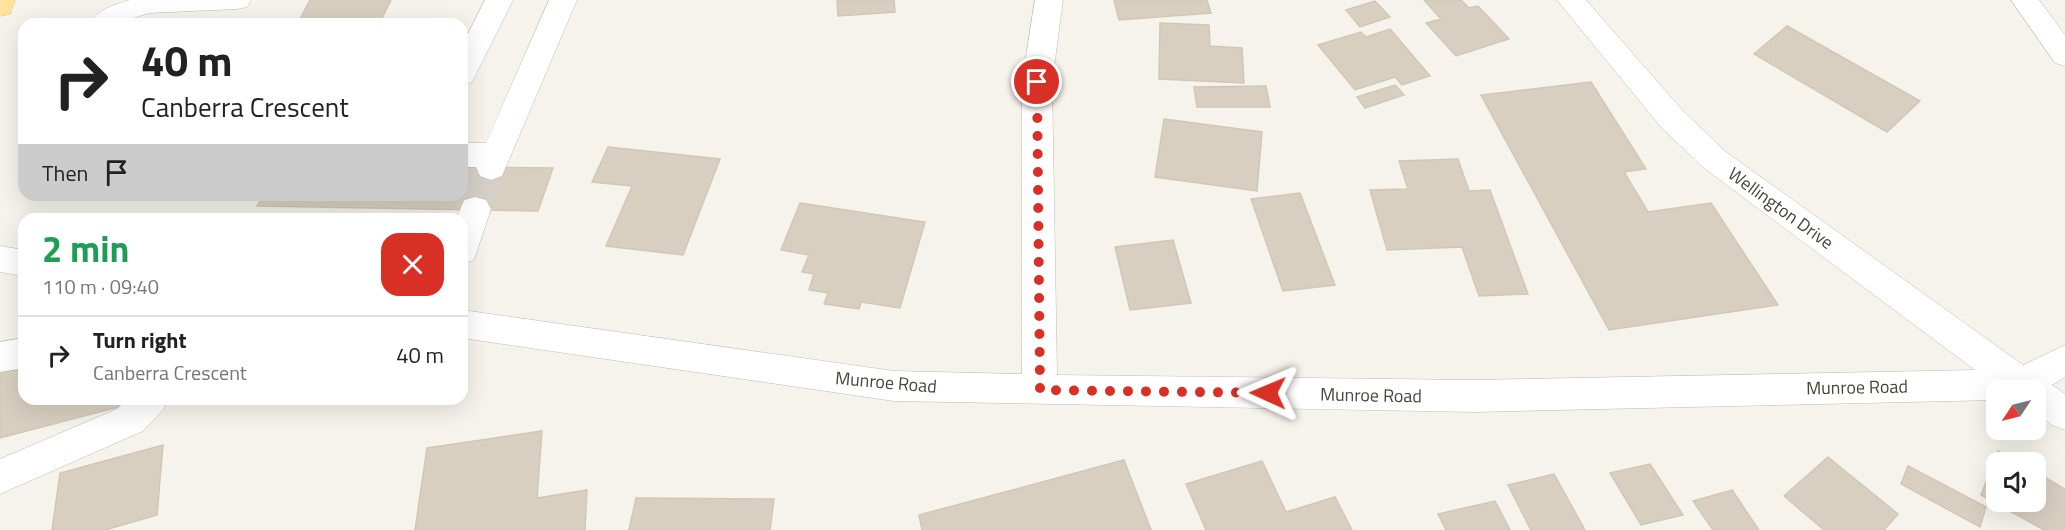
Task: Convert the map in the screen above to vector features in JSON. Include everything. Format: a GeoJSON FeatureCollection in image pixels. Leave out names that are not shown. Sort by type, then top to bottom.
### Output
{"type":"FeatureCollection","features":[{"type":"Feature","properties":{"kind":"main road"},"geometry":{"type":"LineString","coordinates":[[0,7],[1,0]]}},
{"type":"Feature","properties":{"kind":"street"},"geometry":{"type":"LineString","coordinates":[[113,18],[124,11],[149,4],[237,0]]}},
{"type":"Feature","properties":{"kind":"street"},"geometry":{"type":"LineString","coordinates":[[468,63],[499,0]]}},
{"type":"Feature","properties":{"kind":"street"},"geometry":{"type":"LineString","coordinates":[[468,156],[494,161],[563,0]]}},
{"type":"Feature","properties":{"kind":"street"},"geometry":{"type":"LineString","coordinates":[[1040,390],[1037,82],[1049,0]]}},
{"type":"Feature","properties":{"kind":"street","name":"Wellington Drive"},"geometry":{"type":"LineString","coordinates":[[1571,0],[1665,112],[1715,160],[2017,380]]}},
{"type":"Feature","properties":{"kind":"street"},"geometry":{"type":"LineString","coordinates":[[2025,0],[2065,56]]}},
{"type":"Feature","properties":{"kind":"street"},"geometry":{"type":"LineString","coordinates":[[468,232],[475,210]]}},
{"type":"Feature","properties":{"kind":"street"},"geometry":{"type":"LineString","coordinates":[[0,259],[18,262]]}},
{"type":"Feature","properties":{"kind":"street","name":"Munroe Road"},"geometry":{"type":"LineString","coordinates":[[468,325],[894,386],[1474,396],[1986,390]]}},
{"type":"Feature","properties":{"kind":"street"},"geometry":{"type":"LineString","coordinates":[[0,357],[18,354]]}},
{"type":"Feature","properties":{"kind":"street"},"geometry":{"type":"LineString","coordinates":[[2040,380],[2065,360]]}},
{"type":"Feature","properties":{"kind":"street"},"geometry":{"type":"LineString","coordinates":[[2046,401],[2065,414]]}},
{"type":"Feature","properties":{"kind":"street"},"geometry":{"type":"LineString","coordinates":[[0,477],[129,420],[144,405]]}},
{"type":"Feature","properties":{"kind":"building"},"geometry":{"type":"Polygon","coordinates":[[[310,0],[391,0],[382,18],[301,18],[310,0]]]}},
{"type":"Feature","properties":{"kind":"building"},"geometry":{"type":"Polygon","coordinates":[[[837,0],[894,0],[895,12],[838,16],[837,0]]]}},
{"type":"Feature","properties":{"kind":"building"},"geometry":{"type":"Polygon","coordinates":[[[1114,0],[1207,0],[1211,13],[1119,20],[1114,0]]]}},
{"type":"Feature","properties":{"kind":"building"},"geometry":{"type":"Polygon","coordinates":[[[1424,0],[1461,0],[1469,8],[1478,6],[1509,39],[1456,56],[1426,23],[1441,19],[1424,0]]]}},
{"type":"Feature","properties":{"kind":"building"},"geometry":{"type":"Polygon","coordinates":[[[1375,1],[1390,17],[1360,27],[1346,10],[1375,1]]]}},
{"type":"Feature","properties":{"kind":"building"},"geometry":{"type":"Polygon","coordinates":[[[1160,23],[1209,25],[1210,46],[1242,48],[1244,83],[1159,79],[1160,23]]]}},
{"type":"Feature","properties":{"kind":"building"},"geometry":{"type":"Polygon","coordinates":[[[1787,26],[1920,101],[1887,132],[1754,54],[1787,26]]]}},
{"type":"Feature","properties":{"kind":"building"},"geometry":{"type":"Polygon","coordinates":[[[1390,29],[1430,76],[1402,85],[1395,77],[1355,90],[1318,45],[1361,32],[1366,37],[1390,29]]]}},
{"type":"Feature","properties":{"kind":"building"},"geometry":{"type":"Polygon","coordinates":[[[1591,82],[1646,169],[1624,172],[1648,212],[1711,203],[1778,305],[1609,330],[1481,95],[1591,82]]]}},
{"type":"Feature","properties":{"kind":"building"},"geometry":{"type":"Polygon","coordinates":[[[1395,85],[1404,95],[1365,108],[1357,97],[1395,85]]]}},
{"type":"Feature","properties":{"kind":"building"},"geometry":{"type":"Polygon","coordinates":[[[1266,86],[1270,107],[1197,107],[1194,87],[1266,86]]]}},
{"type":"Feature","properties":{"kind":"building"},"geometry":{"type":"Polygon","coordinates":[[[1164,119],[1262,132],[1257,191],[1155,177],[1164,119]]]}},
{"type":"Feature","properties":{"kind":"building"},"geometry":{"type":"Polygon","coordinates":[[[608,147],[720,159],[683,255],[606,246],[632,186],[592,182],[608,147]]]}},
{"type":"Feature","properties":{"kind":"building"},"geometry":{"type":"Polygon","coordinates":[[[1458,159],[1469,191],[1490,190],[1528,294],[1479,296],[1462,247],[1387,250],[1370,190],[1408,189],[1399,161],[1458,159]]]}},
{"type":"Feature","properties":{"kind":"building"},"geometry":{"type":"Polygon","coordinates":[[[468,167],[553,168],[538,211],[257,206],[260,201],[468,201],[468,167]]]}},
{"type":"Feature","properties":{"kind":"building"},"geometry":{"type":"Polygon","coordinates":[[[1300,193],[1335,285],[1283,291],[1251,199],[1300,193]]]}},
{"type":"Feature","properties":{"kind":"building"},"geometry":{"type":"Polygon","coordinates":[[[800,203],[925,222],[900,308],[861,302],[859,309],[824,304],[828,293],[809,290],[814,274],[802,272],[809,255],[781,250],[800,203]]]}},
{"type":"Feature","properties":{"kind":"building"},"geometry":{"type":"Polygon","coordinates":[[[1173,240],[1191,303],[1130,310],[1115,247],[1173,240]]]}},
{"type":"Feature","properties":{"kind":"building"},"geometry":{"type":"Polygon","coordinates":[[[18,366],[18,405],[126,405],[0,438],[0,370],[18,366]]]}},
{"type":"Feature","properties":{"kind":"building"},"geometry":{"type":"Polygon","coordinates":[[[542,431],[537,498],[587,490],[585,530],[415,530],[427,448],[542,431]]]}},
{"type":"Feature","properties":{"kind":"building"},"geometry":{"type":"Polygon","coordinates":[[[163,445],[157,515],[105,530],[52,530],[60,473],[163,445]]]}},
{"type":"Feature","properties":{"kind":"building"},"geometry":{"type":"Polygon","coordinates":[[[1828,457],[1898,514],[1884,530],[1824,530],[1784,496],[1828,457]]]}},
{"type":"Feature","properties":{"kind":"building"},"geometry":{"type":"Polygon","coordinates":[[[1124,460],[1151,530],[922,530],[919,515],[1124,460]]]}},
{"type":"Feature","properties":{"kind":"building"},"geometry":{"type":"Polygon","coordinates":[[[1262,461],[1286,512],[1335,497],[1352,530],[1206,530],[1186,484],[1262,461]]]}},
{"type":"Feature","properties":{"kind":"building"},"geometry":{"type":"Polygon","coordinates":[[[1650,464],[1683,515],[1641,525],[1610,473],[1650,464]]]}},
{"type":"Feature","properties":{"kind":"building"},"geometry":{"type":"Polygon","coordinates":[[[1908,466],[1986,507],[1980,527],[1901,484],[1908,466]]]}},
{"type":"Feature","properties":{"kind":"building"},"geometry":{"type":"Polygon","coordinates":[[[1554,474],[1585,530],[1531,530],[1508,485],[1554,474]]]}},
{"type":"Feature","properties":{"kind":"building"},"geometry":{"type":"Polygon","coordinates":[[[2046,478],[2065,489],[2065,530],[2044,530],[2012,512],[2046,512],[2046,478]]]}},
{"type":"Feature","properties":{"kind":"building"},"geometry":{"type":"Polygon","coordinates":[[[1986,482],[1986,498],[1981,495],[1986,482]]]}},
{"type":"Feature","properties":{"kind":"building"},"geometry":{"type":"Polygon","coordinates":[[[1732,490],[1759,530],[1713,530],[1693,501],[1732,490]]]}},
{"type":"Feature","properties":{"kind":"building"},"geometry":{"type":"Polygon","coordinates":[[[636,498],[774,499],[770,530],[629,530],[636,498]]]}},
{"type":"Feature","properties":{"kind":"building"},"geometry":{"type":"Polygon","coordinates":[[[1495,501],[1510,530],[1446,530],[1438,514],[1495,501]]]}},
{"type":"Feature","properties":{"kind":"tunnel"},"geometry":{"type":"LineString","coordinates":[[475,209],[491,168]]}},
{"type":"Feature","properties":{"kind":"route"},"geometry":{"type":"LineString","coordinates":[[1037,82],[1040,390],[1268,393]]}}]}
